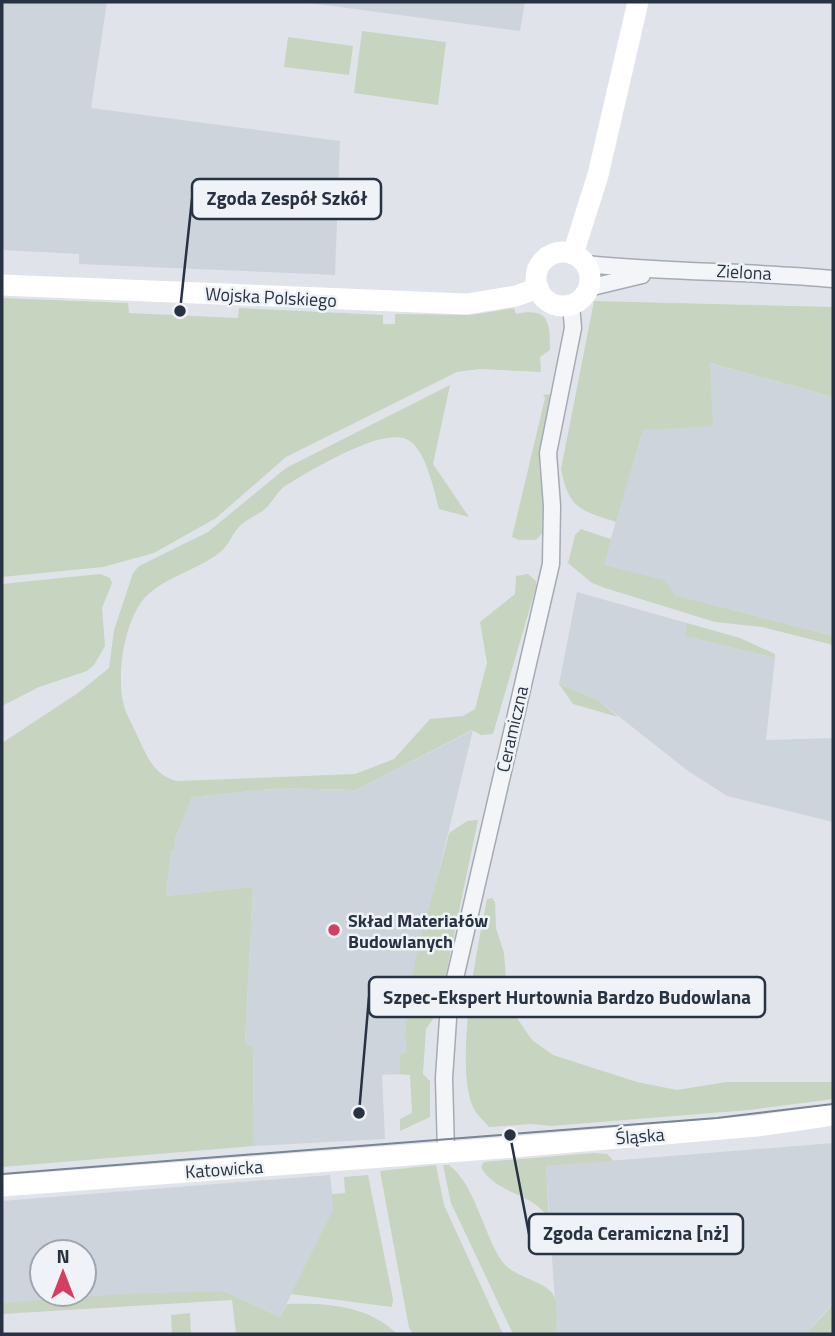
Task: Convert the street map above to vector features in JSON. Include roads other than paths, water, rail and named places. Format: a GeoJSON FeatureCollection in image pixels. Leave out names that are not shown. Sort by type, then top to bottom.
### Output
{"type":"FeatureCollection","features":[{"type":"Feature","properties":{"kind":"street"},"geometry":{"type":"LineString","coordinates":[[580,259],[557,254],[544,260],[537,274],[538,289],[547,300],[562,306],[578,303],[588,288],[590,277],[580,259],[638,2]]}},
{"type":"Feature","properties":{"kind":"street","name":"Zielona"},"geometry":{"type":"LineString","coordinates":[[580,259],[654,271],[763,272],[833,279]]}},
{"type":"Feature","properties":{"kind":"street","name":"Zielona"},"geometry":{"type":"LineString","coordinates":[[588,288],[654,271]]}},
{"type":"Feature","properties":{"kind":"street","name":"Wojska Polskiego"},"geometry":{"type":"LineString","coordinates":[[2,285],[467,304],[516,296],[538,289]]}},
{"type":"Feature","properties":{"kind":"street","name":"Ceramiczna"},"geometry":{"type":"LineString","coordinates":[[446,1152],[444,1078],[449,1004],[551,564],[552,506],[548,453],[573,328],[571,305]]}},
{"type":"Feature","properties":{"kind":"street","name":"Śląska"},"geometry":{"type":"LineString","coordinates":[[446,1152],[757,1126],[833,1115]]}},
{"type":"Feature","properties":{"kind":"street","name":"Katowicka"},"geometry":{"type":"LineString","coordinates":[[2,1186],[446,1152]]}},
{"type":"Feature","properties":{"kind":"tram line"},"geometry":{"type":"LineString","coordinates":[[2,1174],[717,1118],[833,1104]]}},
{"type":"Feature","properties":{"kind":"place","name":"Zgoda Zespół Szkół"},"geometry":{"type":"Point","coordinates":[180,311]}},
{"type":"Feature","properties":{"kind":"place","name":"Skład Materiałów Budowlanych"},"geometry":{"type":"Point","coordinates":[334,930]}},
{"type":"Feature","properties":{"kind":"place","name":"Szpec-Ekspert Hurtownia Bardzo Budowlana"},"geometry":{"type":"Point","coordinates":[359,1113]}},
{"type":"Feature","properties":{"kind":"place","name":"Zgoda Ceramiczna [nż]"},"geometry":{"type":"Point","coordinates":[510,1135]}}]}
